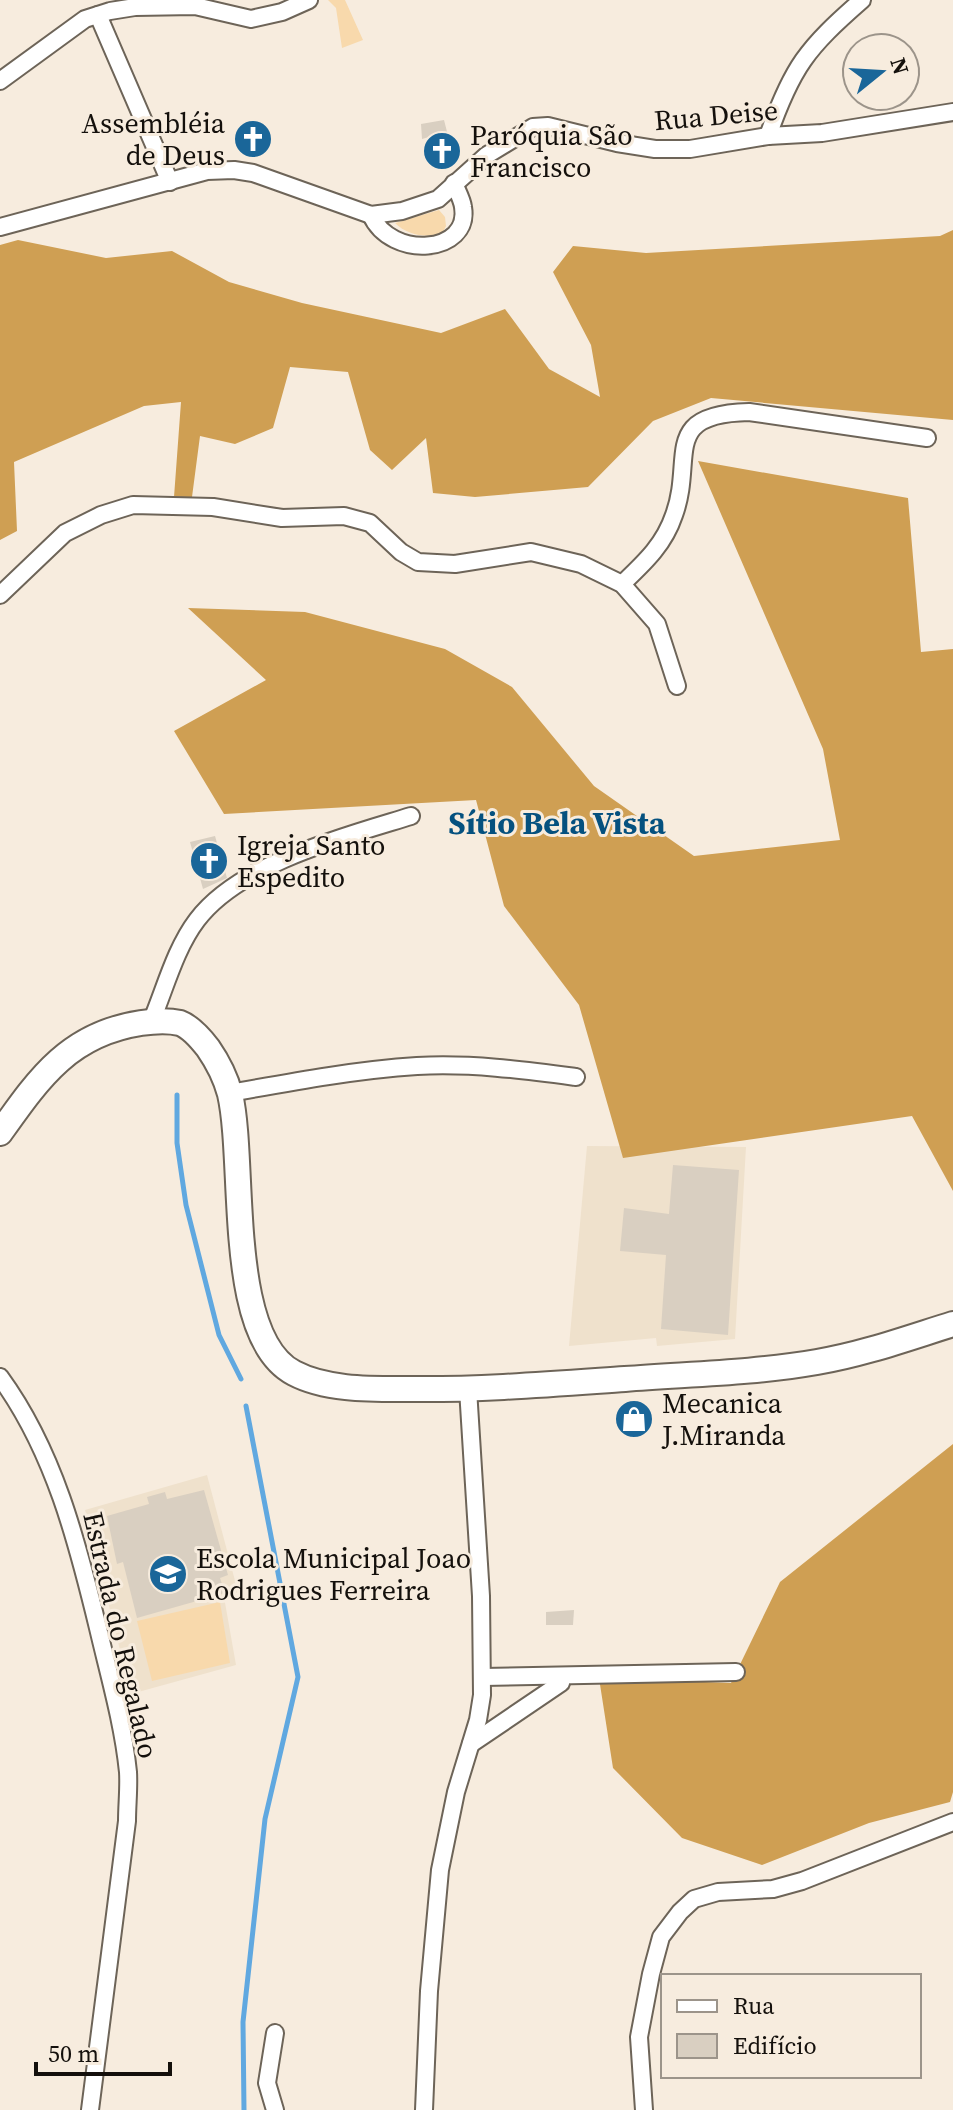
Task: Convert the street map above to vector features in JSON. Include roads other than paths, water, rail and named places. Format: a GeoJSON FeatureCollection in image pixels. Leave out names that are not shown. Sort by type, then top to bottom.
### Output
{"type":"FeatureCollection","features":[{"type":"Feature","properties":{"kind":"main road"},"geometry":{"type":"LineString","coordinates":[[0,1133],[40,1077],[66,1054],[119,1026],[151,1022],[182,1024],[198,1036],[215,1058],[230,1093],[251,1310],[261,1339],[271,1355],[291,1372],[312,1380],[367,1389],[468,1389],[761,1369],[860,1353],[953,1324]]}},
{"type":"Feature","properties":{"kind":"street"},"geometry":{"type":"LineString","coordinates":[[0,81],[85,19],[98,15],[135,7],[195,6],[251,19],[282,12],[309,0]]}},
{"type":"Feature","properties":{"kind":"street"},"geometry":{"type":"LineString","coordinates":[[768,136],[788,82],[806,53],[862,0]]}},
{"type":"Feature","properties":{"kind":"street"},"geometry":{"type":"LineString","coordinates":[[98,15],[170,182]]}},
{"type":"Feature","properties":{"kind":"street","name":"Rua Deise"},"geometry":{"type":"LineString","coordinates":[[371,215],[402,211],[438,199],[487,155],[533,127],[548,126],[655,149],[690,149],[768,136],[822,133],[953,112]]}},
{"type":"Feature","properties":{"kind":"street"},"geometry":{"type":"LineString","coordinates":[[0,227],[207,171],[234,170],[282,182],[371,215],[375,224],[392,239],[417,247],[432,246],[447,239],[463,219],[464,207],[454,183]]}},
{"type":"Feature","properties":{"kind":"street"},"geometry":{"type":"LineString","coordinates":[[622,584],[650,558],[665,538],[676,511],[685,442],[695,425],[705,418],[749,412],[927,438]]}},
{"type":"Feature","properties":{"kind":"street"},"geometry":{"type":"LineString","coordinates":[[0,595],[65,533],[101,515],[133,505],[213,507],[282,518],[344,516],[370,523],[401,552],[418,562],[455,564],[531,552],[581,564],[622,584],[657,624],[677,686]]}},
{"type":"Feature","properties":{"kind":"street"},"geometry":{"type":"LineString","coordinates":[[151,1022],[185,940],[197,920],[216,900],[268,867],[333,840],[411,816]]}},
{"type":"Feature","properties":{"kind":"street"},"geometry":{"type":"LineString","coordinates":[[230,1093],[416,1066],[472,1066],[576,1077]]}},
{"type":"Feature","properties":{"kind":"street","name":"Estrada do Regalado"},"geometry":{"type":"LineString","coordinates":[[0,1377],[59,1488],[85,1574],[118,1709],[128,1774],[127,1821],[90,2110]]}},
{"type":"Feature","properties":{"kind":"street"},"geometry":{"type":"LineString","coordinates":[[424,2110],[429,1991],[440,1870],[456,1792],[478,1720],[483,1677],[468,1389]]}},
{"type":"Feature","properties":{"kind":"street"},"geometry":{"type":"LineString","coordinates":[[483,1677],[736,1672]]}},
{"type":"Feature","properties":{"kind":"street"},"geometry":{"type":"LineString","coordinates":[[471,1744],[561,1683]]}},
{"type":"Feature","properties":{"kind":"street"},"geometry":{"type":"LineString","coordinates":[[644,2110],[639,2037],[661,1937],[680,1912],[694,1899],[718,1892],[773,1889],[802,1881],[953,1822]]}},
{"type":"Feature","properties":{"kind":"street"},"geometry":{"type":"LineString","coordinates":[[275,2033],[267,2083],[275,2110]]}},
{"type":"Feature","properties":{"kind":"waterway"},"geometry":{"type":"LineString","coordinates":[[177,1095],[177,1143],[186,1205],[219,1335],[241,1379]]}},
{"type":"Feature","properties":{"kind":"waterway"},"geometry":{"type":"LineString","coordinates":[[244,2110],[243,2022],[265,1819],[298,1677],[246,1406]]}},
{"type":"Feature","properties":{"kind":"place","name":"Assembléia de Deus"},"geometry":{"type":"Point","coordinates":[253,139]}},
{"type":"Feature","properties":{"kind":"place","name":"Paróquia São Francisco"},"geometry":{"type":"Point","coordinates":[442,151]}},
{"type":"Feature","properties":{"kind":"place","name":"Igreja Santo Espedito"},"geometry":{"type":"Point","coordinates":[209,861]}},
{"type":"Feature","properties":{"kind":"place","name":"Mecanica J.Miranda"},"geometry":{"type":"Point","coordinates":[634,1419]}},
{"type":"Feature","properties":{"kind":"place","name":"Escola Municipal Joao Rodrigues Ferreira"},"geometry":{"type":"Point","coordinates":[168,1574]}},
{"type":"Feature","properties":{"kind":"district","name":"Sítio Bela Vista"},"geometry":{"type":"Point","coordinates":[557,823]}}]}
